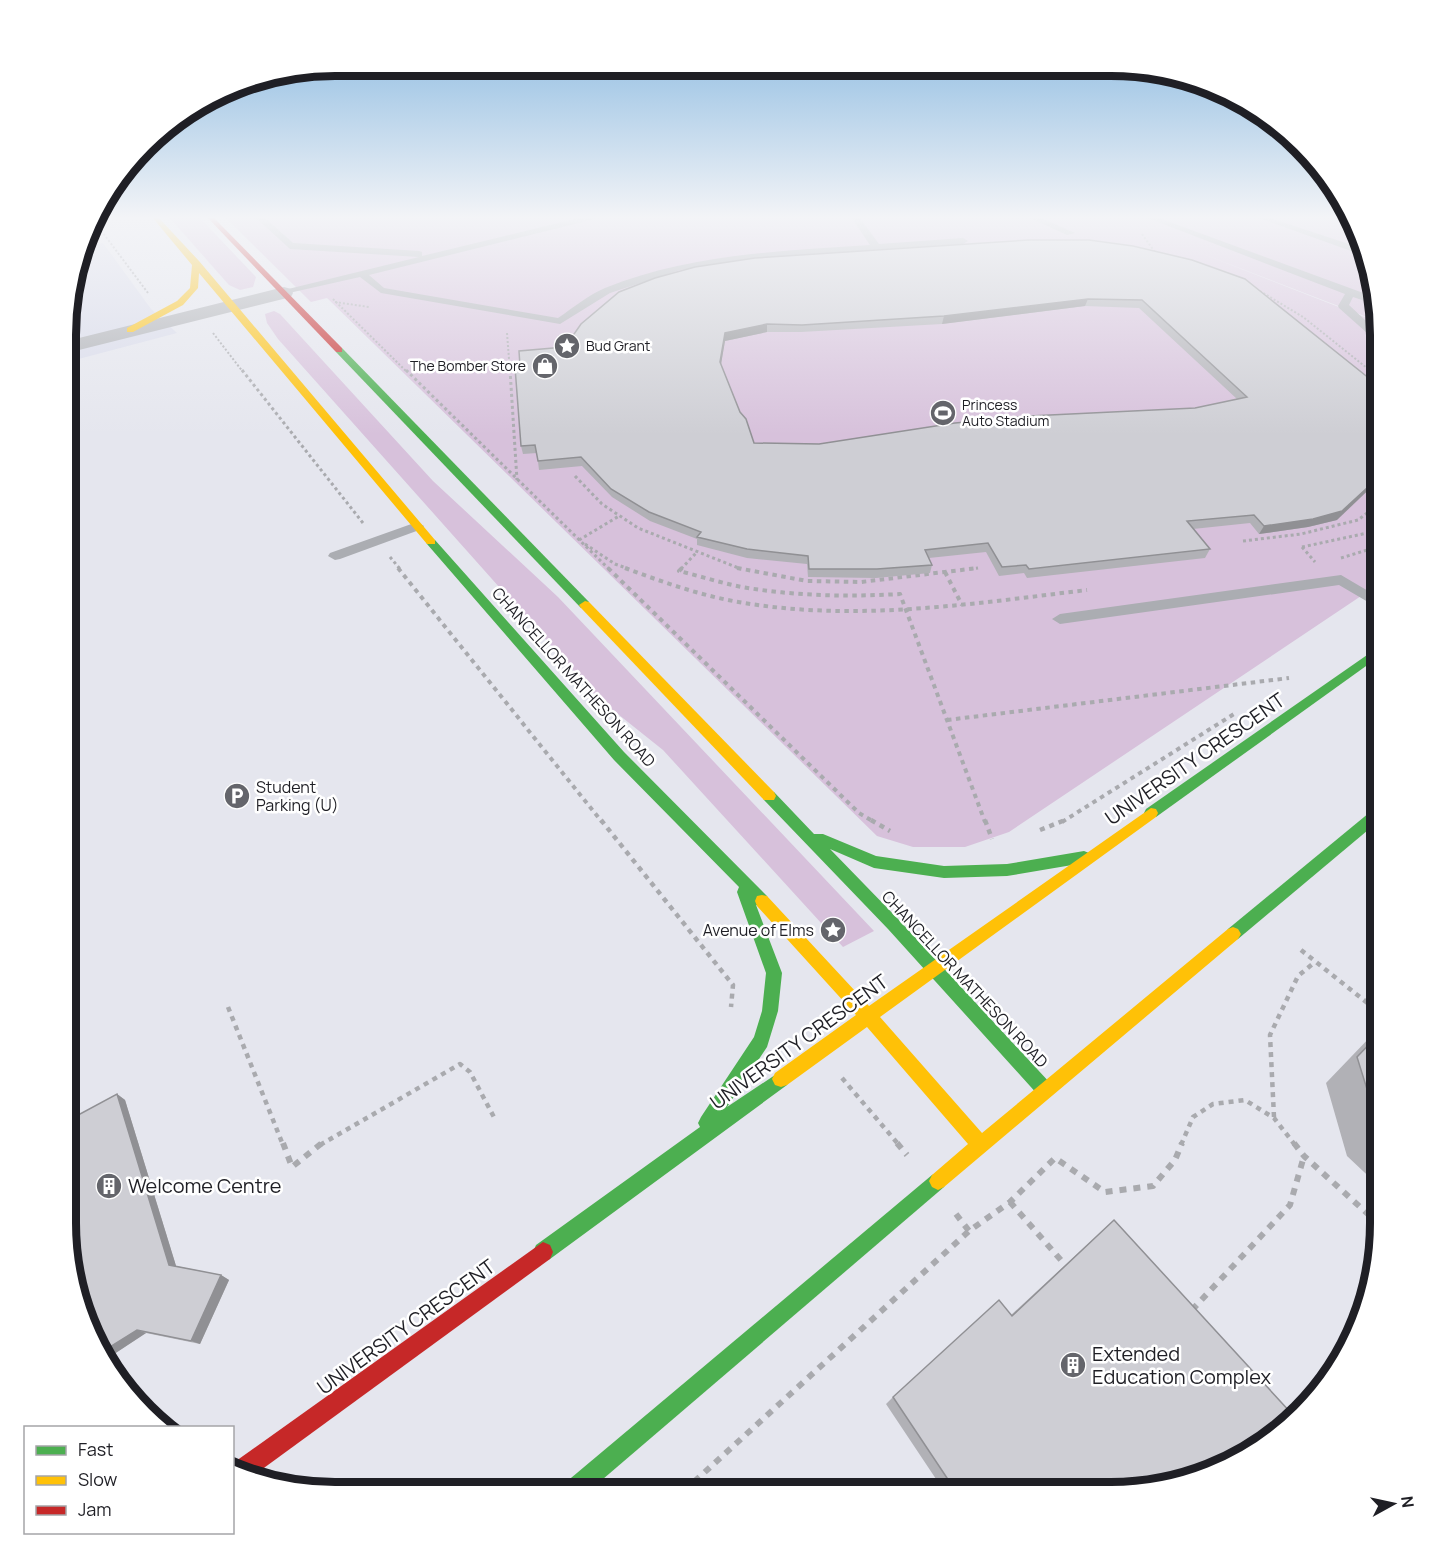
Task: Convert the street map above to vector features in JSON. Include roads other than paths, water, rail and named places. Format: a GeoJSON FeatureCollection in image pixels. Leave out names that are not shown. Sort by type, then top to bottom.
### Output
{"type":"FeatureCollection","features":[{"type":"Feature","properties":{"kind":"main road"},"geometry":{"type":"LineString","coordinates":[[130,330],[180,303],[192,290]]}},
{"type":"Feature","properties":{"kind":"main road","name":"CHANCELLOR MATHESON ROAD"},"geometry":{"type":"LineString","coordinates":[[218,290],[417,526],[619,756],[739,876],[982,1146]]}},
{"type":"Feature","properties":{"kind":"main road","name":"CHANCELLOR MATHESON ROAD"},"geometry":{"type":"LineString","coordinates":[[282,290],[805,832],[1045,1090]]}},
{"type":"Feature","properties":{"kind":"main road","name":"UNIVERSITY CRESCENT"},"geometry":{"type":"LineString","coordinates":[[248,1466],[819,1050],[1370,657]]}},
{"type":"Feature","properties":{"kind":"main road"},"geometry":{"type":"LineString","coordinates":[[584,1482],[934,1187],[1045,1090],[1370,820]]}},
{"type":"Feature","properties":{"kind":"main road"},"geometry":{"type":"LineString","coordinates":[[805,832],[874,862],[944,872],[1007,870],[1091,856]]}},
{"type":"Feature","properties":{"kind":"main road"},"geometry":{"type":"LineString","coordinates":[[694,1143],[761,1041],[770,1011],[774,973],[739,876]]}},
{"type":"Feature","properties":{"kind":"street"},"geometry":{"type":"LineString","coordinates":[[76,345],[284,292]]}},
{"type":"Feature","properties":{"kind":"lane"},"geometry":{"type":"LineString","coordinates":[[284,292],[293,290]]}},
{"type":"Feature","properties":{"kind":"lane"},"geometry":{"type":"LineString","coordinates":[[381,290],[560,321],[609,290]]}},
{"type":"Feature","properties":{"kind":"lane"},"geometry":{"type":"LineString","coordinates":[[1345,290],[1368,298]]}},
{"type":"Feature","properties":{"kind":"lane"},"geometry":{"type":"LineString","coordinates":[[1351,292],[1342,306],[1370,330]]}},
{"type":"Feature","properties":{"kind":"lane"},"geometry":{"type":"LineString","coordinates":[[335,556],[417,526]]}},
{"type":"Feature","properties":{"kind":"lane"},"geometry":{"type":"LineString","coordinates":[[1060,619],[1341,580],[1370,598]]}},
{"type":"Feature","properties":{"kind":"place","name":"Bud Grant"},"geometry":{"type":"Point","coordinates":[567,346]}},
{"type":"Feature","properties":{"kind":"place","name":"The Bomber Store"},"geometry":{"type":"Point","coordinates":[545,366]}},
{"type":"Feature","properties":{"kind":"place","name":"Princess Auto Stadium"},"geometry":{"type":"Point","coordinates":[943,413]}},
{"type":"Feature","properties":{"kind":"place","name":"Student Parking (U)"},"geometry":{"type":"Point","coordinates":[237,796]}},
{"type":"Feature","properties":{"kind":"place","name":"Avenue of Elms"},"geometry":{"type":"Point","coordinates":[833,930]}},
{"type":"Feature","properties":{"kind":"place","name":"Welcome Centre"},"geometry":{"type":"Point","coordinates":[109,1186]}},
{"type":"Feature","properties":{"kind":"place","name":"Extended Education Complex"},"geometry":{"type":"Point","coordinates":[1073,1365]}}]}
